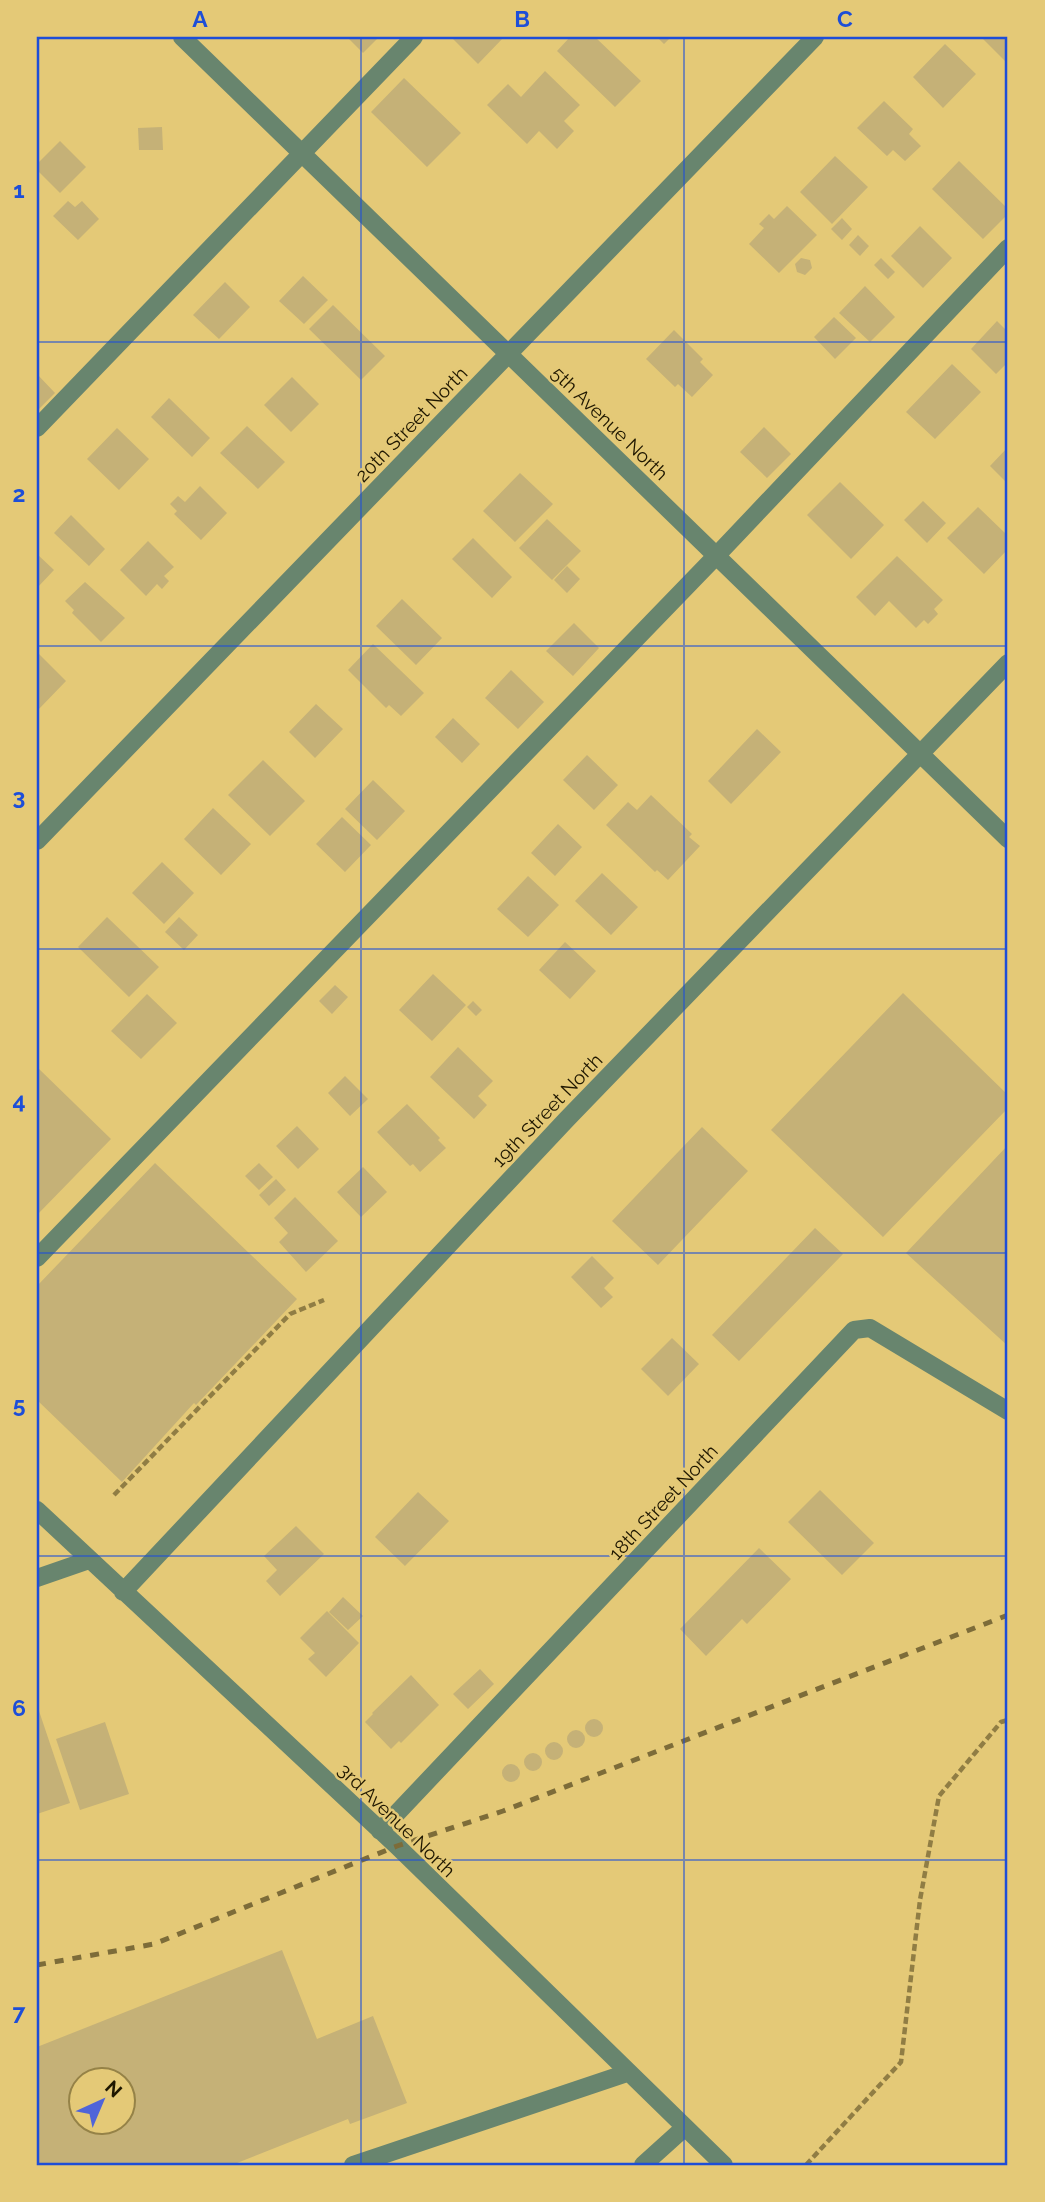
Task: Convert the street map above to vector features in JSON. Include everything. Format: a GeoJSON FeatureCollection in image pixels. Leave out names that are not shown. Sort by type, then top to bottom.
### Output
{"type":"FeatureCollection","features":[{"type":"Feature","properties":{"kind":"street","name":"5th Avenue North"},"geometry":{"type":"LineString","coordinates":[[182,37],[1008,839]]}},
{"type":"Feature","properties":{"kind":"street"},"geometry":{"type":"LineString","coordinates":[[37,428],[414,37]]}},
{"type":"Feature","properties":{"kind":"street","name":"20th Street North"},"geometry":{"type":"LineString","coordinates":[[37,841],[815,37]]}},
{"type":"Feature","properties":{"kind":"street"},"geometry":{"type":"LineString","coordinates":[[37,1258],[717,555],[1008,248]]}},
{"type":"Feature","properties":{"kind":"street","name":"19th Street North"},"geometry":{"type":"LineString","coordinates":[[123,1592],[567,1119],[1008,663]]}},
{"type":"Feature","properties":{"kind":"street","name":"18th Street North"},"geometry":{"type":"LineString","coordinates":[[380,1831],[854,1331],[870,1328],[1008,1411]]}},
{"type":"Feature","properties":{"kind":"street","name":"3rd Avenue North"},"geometry":{"type":"LineString","coordinates":[[37,1510],[380,1831],[724,2165]]}},
{"type":"Feature","properties":{"kind":"street"},"geometry":{"type":"LineString","coordinates":[[37,1578],[89,1560]]}},
{"type":"Feature","properties":{"kind":"street"},"geometry":{"type":"LineString","coordinates":[[354,2165],[627,2073]]}},
{"type":"Feature","properties":{"kind":"street"},"geometry":{"type":"LineString","coordinates":[[643,2165],[684,2128]]}},
{"type":"Feature","properties":{"kind":"path"},"geometry":{"type":"LineString","coordinates":[[114,1495],[290,1314],[324,1300]]}},
{"type":"Feature","properties":{"kind":"path"},"geometry":{"type":"LineString","coordinates":[[806,2165],[901,2062],[919,1913],[939,1796],[1001,1722],[1008,1720]]}},
{"type":"Feature","properties":{"kind":"building"},"geometry":{"type":"Polygon","coordinates":[[[347,37],[379,37],[363,53],[347,37]]]}},
{"type":"Feature","properties":{"kind":"building"},"geometry":{"type":"Polygon","coordinates":[[[451,37],[504,37],[478,64],[451,37]]]}},
{"type":"Feature","properties":{"kind":"building"},"geometry":{"type":"Polygon","coordinates":[[[570,37],[595,37],[641,81],[615,107],[557,51],[570,37]]]}},
{"type":"Feature","properties":{"kind":"building"},"geometry":{"type":"Polygon","coordinates":[[[657,37],[671,37],[664,44],[657,37]]]}},
{"type":"Feature","properties":{"kind":"building"},"geometry":{"type":"Polygon","coordinates":[[[981,37],[1008,37],[1008,64],[981,37]]]}},
{"type":"Feature","properties":{"kind":"building"},"geometry":{"type":"Polygon","coordinates":[[[945,44],[976,74],[943,108],[913,77],[945,44]]]}},
{"type":"Feature","properties":{"kind":"building"},"geometry":{"type":"Polygon","coordinates":[[[545,71],[580,105],[564,121],[574,131],[557,149],[539,131],[527,144],[487,105],[508,84],[521,97],[545,71]]]}},
{"type":"Feature","properties":{"kind":"building"},"geometry":{"type":"Polygon","coordinates":[[[404,78],[461,133],[427,167],[371,112],[404,78]]]}},
{"type":"Feature","properties":{"kind":"building"},"geometry":{"type":"Polygon","coordinates":[[[884,101],[913,129],[909,134],[921,146],[905,161],[893,150],[887,156],[857,128],[884,101]]]}},
{"type":"Feature","properties":{"kind":"building"},"geometry":{"type":"Polygon","coordinates":[[[162,127],[163,150],[139,150],[138,128],[162,127]]]}},
{"type":"Feature","properties":{"kind":"building"},"geometry":{"type":"Polygon","coordinates":[[[60,141],[86,167],[60,193],[37,170],[37,164],[60,141]]]}},
{"type":"Feature","properties":{"kind":"building"},"geometry":{"type":"Polygon","coordinates":[[[835,156],[868,187],[832,224],[800,192],[835,156]]]}},
{"type":"Feature","properties":{"kind":"building"},"geometry":{"type":"Polygon","coordinates":[[[959,161],[1008,209],[1008,214],[983,239],[932,189],[959,161]]]}},
{"type":"Feature","properties":{"kind":"building"},"geometry":{"type":"Polygon","coordinates":[[[68,201],[75,207],[82,201],[99,219],[78,240],[53,216],[68,201]]]}},
{"type":"Feature","properties":{"kind":"building"},"geometry":{"type":"Polygon","coordinates":[[[787,206],[817,235],[779,273],[749,244],[764,228],[759,224],[769,214],[774,219],[787,206]]]}},
{"type":"Feature","properties":{"kind":"building"},"geometry":{"type":"Polygon","coordinates":[[[842,218],[852,229],[842,240],[831,229],[842,218]]]}},
{"type":"Feature","properties":{"kind":"building"},"geometry":{"type":"Polygon","coordinates":[[[920,226],[952,258],[923,288],[891,256],[920,226]]]}},
{"type":"Feature","properties":{"kind":"building"},"geometry":{"type":"Polygon","coordinates":[[[858,235],[869,246],[860,256],[849,245],[858,235]]]}},
{"type":"Feature","properties":{"kind":"building"},"geometry":{"type":"Polygon","coordinates":[[[801,258],[810,260],[812,268],[805,275],[797,272],[795,264],[801,258]]]}},
{"type":"Feature","properties":{"kind":"building"},"geometry":{"type":"Polygon","coordinates":[[[881,258],[895,272],[888,279],[874,265],[881,258]]]}},
{"type":"Feature","properties":{"kind":"building"},"geometry":{"type":"Polygon","coordinates":[[[303,276],[328,300],[304,324],[279,301],[303,276]]]}},
{"type":"Feature","properties":{"kind":"building"},"geometry":{"type":"Polygon","coordinates":[[[225,282],[250,307],[219,339],[193,315],[225,282]]]}},
{"type":"Feature","properties":{"kind":"building"},"geometry":{"type":"Polygon","coordinates":[[[865,286],[895,317],[870,342],[839,313],[865,286]]]}},
{"type":"Feature","properties":{"kind":"building"},"geometry":{"type":"Polygon","coordinates":[[[333,305],[385,356],[361,380],[309,329],[333,305]]]}},
{"type":"Feature","properties":{"kind":"building"},"geometry":{"type":"Polygon","coordinates":[[[834,317],[856,338],[835,359],[814,337],[834,317]]]}},
{"type":"Feature","properties":{"kind":"building"},"geometry":{"type":"Polygon","coordinates":[[[997,321],[1008,332],[1008,362],[996,374],[971,349],[997,321]]]}},
{"type":"Feature","properties":{"kind":"building"},"geometry":{"type":"Polygon","coordinates":[[[674,330],[703,359],[700,362],[713,375],[692,397],[678,384],[675,387],[646,359],[674,330]]]}},
{"type":"Feature","properties":{"kind":"building"},"geometry":{"type":"Polygon","coordinates":[[[952,364],[981,392],[935,439],[906,412],[952,364]]]}},
{"type":"Feature","properties":{"kind":"building"},"geometry":{"type":"Polygon","coordinates":[[[37,374],[55,393],[37,411],[37,374]]]}},
{"type":"Feature","properties":{"kind":"building"},"geometry":{"type":"Polygon","coordinates":[[[292,377],[319,404],[291,432],[264,405],[292,377]]]}},
{"type":"Feature","properties":{"kind":"building"},"geometry":{"type":"Polygon","coordinates":[[[169,398],[210,438],[192,457],[151,417],[169,398]]]}},
{"type":"Feature","properties":{"kind":"building"},"geometry":{"type":"Polygon","coordinates":[[[247,426],[285,462],[258,489],[220,453],[247,426]]]}},
{"type":"Feature","properties":{"kind":"building"},"geometry":{"type":"Polygon","coordinates":[[[764,427],[791,454],[767,478],[740,452],[764,427]]]}},
{"type":"Feature","properties":{"kind":"building"},"geometry":{"type":"Polygon","coordinates":[[[117,428],[149,459],[119,490],[87,459],[117,428]]]}},
{"type":"Feature","properties":{"kind":"building"},"geometry":{"type":"Polygon","coordinates":[[[1008,447],[1008,484],[990,466],[1008,447]]]}},
{"type":"Feature","properties":{"kind":"building"},"geometry":{"type":"Polygon","coordinates":[[[520,473],[553,504],[515,542],[483,511],[520,473]]]}},
{"type":"Feature","properties":{"kind":"building"},"geometry":{"type":"Polygon","coordinates":[[[840,482],[884,525],[851,559],[807,515],[840,482]]]}},
{"type":"Feature","properties":{"kind":"building"},"geometry":{"type":"Polygon","coordinates":[[[200,486],[227,513],[201,540],[174,514],[177,511],[170,504],[178,496],[185,502],[200,486]]]}},
{"type":"Feature","properties":{"kind":"building"},"geometry":{"type":"Polygon","coordinates":[[[923,501],[946,523],[927,543],[904,520],[923,501]]]}},
{"type":"Feature","properties":{"kind":"building"},"geometry":{"type":"Polygon","coordinates":[[[978,507],[1005,533],[1008,530],[1008,549],[984,574],[947,538],[978,507]]]}},
{"type":"Feature","properties":{"kind":"building"},"geometry":{"type":"Polygon","coordinates":[[[71,515],[105,549],[89,566],[54,533],[71,515]]]}},
{"type":"Feature","properties":{"kind":"building"},"geometry":{"type":"Polygon","coordinates":[[[547,519],[581,551],[552,580],[519,548],[547,519]]]}},
{"type":"Feature","properties":{"kind":"building"},"geometry":{"type":"Polygon","coordinates":[[[473,538],[512,577],[492,598],[452,559],[473,538]]]}},
{"type":"Feature","properties":{"kind":"building"},"geometry":{"type":"Polygon","coordinates":[[[148,541],[174,567],[164,576],[169,581],[162,589],[157,584],[146,596],[120,570],[148,541]]]}},
{"type":"Feature","properties":{"kind":"building"},"geometry":{"type":"Polygon","coordinates":[[[37,554],[54,570],[37,588],[37,554]]]}},
{"type":"Feature","properties":{"kind":"building"},"geometry":{"type":"Polygon","coordinates":[[[897,556],[943,600],[934,609],[938,614],[928,624],[924,620],[916,628],[889,601],[875,616],[856,597],[897,556]]]}},
{"type":"Feature","properties":{"kind":"building"},"geometry":{"type":"Polygon","coordinates":[[[567,566],[580,579],[567,593],[554,580],[567,566]]]}},
{"type":"Feature","properties":{"kind":"building"},"geometry":{"type":"Polygon","coordinates":[[[85,582],[125,618],[101,642],[72,613],[74,610],[65,601],[85,582]]]}},
{"type":"Feature","properties":{"kind":"building"},"geometry":{"type":"Polygon","coordinates":[[[402,599],[442,638],[416,665],[376,626],[402,599]]]}},
{"type":"Feature","properties":{"kind":"building"},"geometry":{"type":"Polygon","coordinates":[[[574,623],[599,648],[573,676],[546,651],[574,623]]]}},
{"type":"Feature","properties":{"kind":"building"},"geometry":{"type":"Polygon","coordinates":[[[373,644],[424,693],[401,716],[389,705],[386,708],[348,670],[373,644]]]}},
{"type":"Feature","properties":{"kind":"building"},"geometry":{"type":"Polygon","coordinates":[[[37,652],[66,681],[37,711],[37,652]]]}},
{"type":"Feature","properties":{"kind":"building"},"geometry":{"type":"Polygon","coordinates":[[[511,670],[544,702],[518,729],[485,698],[511,670]]]}},
{"type":"Feature","properties":{"kind":"building"},"geometry":{"type":"Polygon","coordinates":[[[316,704],[343,729],[315,758],[289,732],[316,704]]]}},
{"type":"Feature","properties":{"kind":"building"},"geometry":{"type":"Polygon","coordinates":[[[453,718],[480,744],[462,763],[435,737],[453,718]]]}},
{"type":"Feature","properties":{"kind":"building"},"geometry":{"type":"Polygon","coordinates":[[[757,729],[781,752],[731,804],[708,781],[757,729]]]}},
{"type":"Feature","properties":{"kind":"building"},"geometry":{"type":"Polygon","coordinates":[[[587,755],[618,785],[594,810],[563,780],[587,755]]]}},
{"type":"Feature","properties":{"kind":"building"},"geometry":{"type":"Polygon","coordinates":[[[263,760],[305,801],[270,836],[228,795],[263,760]]]}},
{"type":"Feature","properties":{"kind":"building"},"geometry":{"type":"Polygon","coordinates":[[[373,780],[405,811],[377,840],[345,809],[373,780]]]}},
{"type":"Feature","properties":{"kind":"building"},"geometry":{"type":"Polygon","coordinates":[[[651,795],[692,834],[689,837],[700,846],[668,880],[657,870],[655,872],[606,825],[628,802],[637,810],[651,795]]]}},
{"type":"Feature","properties":{"kind":"building"},"geometry":{"type":"Polygon","coordinates":[[[213,808],[251,844],[221,875],[184,839],[213,808]]]}},
{"type":"Feature","properties":{"kind":"building"},"geometry":{"type":"Polygon","coordinates":[[[342,817],[371,845],[345,872],[316,844],[342,817]]]}},
{"type":"Feature","properties":{"kind":"building"},"geometry":{"type":"Polygon","coordinates":[[[558,824],[582,847],[555,876],[531,853],[558,824]]]}},
{"type":"Feature","properties":{"kind":"building"},"geometry":{"type":"Polygon","coordinates":[[[162,862],[194,893],[164,924],[132,893],[162,862]]]}},
{"type":"Feature","properties":{"kind":"building"},"geometry":{"type":"Polygon","coordinates":[[[602,873],[638,907],[611,935],[575,901],[602,873]]]}},
{"type":"Feature","properties":{"kind":"building"},"geometry":{"type":"Polygon","coordinates":[[[528,876],[559,905],[528,937],[497,909],[528,876]]]}},
{"type":"Feature","properties":{"kind":"building"},"geometry":{"type":"Polygon","coordinates":[[[107,917],[159,967],[129,997],[78,947],[107,917]]]}},
{"type":"Feature","properties":{"kind":"building"},"geometry":{"type":"Polygon","coordinates":[[[179,917],[198,935],[184,950],[165,932],[179,917]]]}},
{"type":"Feature","properties":{"kind":"building"},"geometry":{"type":"Polygon","coordinates":[[[565,942],[596,971],[570,999],[539,970],[565,942]]]}},
{"type":"Feature","properties":{"kind":"building"},"geometry":{"type":"Polygon","coordinates":[[[433,974],[466,1005],[432,1041],[399,1010],[433,974]]]}},
{"type":"Feature","properties":{"kind":"building"},"geometry":{"type":"Polygon","coordinates":[[[335,985],[348,997],[332,1014],[319,1001],[335,985]]]}},
{"type":"Feature","properties":{"kind":"building"},"geometry":{"type":"Polygon","coordinates":[[[903,993],[1008,1095],[1008,1108],[883,1237],[771,1130],[903,993]]]}},
{"type":"Feature","properties":{"kind":"building"},"geometry":{"type":"Polygon","coordinates":[[[147,994],[177,1023],[141,1059],[111,1031],[147,994]]]}},
{"type":"Feature","properties":{"kind":"building"},"geometry":{"type":"Polygon","coordinates":[[[473,1001],[482,1010],[476,1016],[467,1007],[473,1001]]]}},
{"type":"Feature","properties":{"kind":"building"},"geometry":{"type":"Polygon","coordinates":[[[458,1047],[493,1081],[478,1096],[487,1105],[474,1119],[430,1077],[458,1047]]]}},
{"type":"Feature","properties":{"kind":"building"},"geometry":{"type":"Polygon","coordinates":[[[37,1067],[111,1139],[37,1215],[37,1067]]]}},
{"type":"Feature","properties":{"kind":"building"},"geometry":{"type":"Polygon","coordinates":[[[345,1076],[368,1099],[350,1116],[328,1093],[345,1076]]]}},
{"type":"Feature","properties":{"kind":"building"},"geometry":{"type":"Polygon","coordinates":[[[407,1104],[440,1138],[438,1140],[446,1148],[420,1172],[413,1164],[410,1166],[377,1132],[407,1104]]]}},
{"type":"Feature","properties":{"kind":"building"},"geometry":{"type":"Polygon","coordinates":[[[297,1126],[319,1149],[298,1169],[276,1146],[297,1126]]]}},
{"type":"Feature","properties":{"kind":"building"},"geometry":{"type":"Polygon","coordinates":[[[702,1127],[748,1171],[658,1265],[612,1221],[702,1127]]]}},
{"type":"Feature","properties":{"kind":"building"},"geometry":{"type":"Polygon","coordinates":[[[1008,1145],[1008,1346],[906,1253],[1008,1145]]]}},
{"type":"Feature","properties":{"kind":"building"},"geometry":{"type":"Polygon","coordinates":[[[155,1163],[297,1299],[196,1405],[194,1403],[122,1482],[37,1400],[37,1286],[155,1163]]]}},
{"type":"Feature","properties":{"kind":"building"},"geometry":{"type":"Polygon","coordinates":[[[259,1163],[273,1177],[259,1190],[245,1176],[259,1163]]]}},
{"type":"Feature","properties":{"kind":"building"},"geometry":{"type":"Polygon","coordinates":[[[363,1167],[387,1192],[361,1217],[337,1192],[363,1167]]]}},
{"type":"Feature","properties":{"kind":"building"},"geometry":{"type":"Polygon","coordinates":[[[276,1179],[286,1190],[269,1206],[259,1195],[276,1179]]]}},
{"type":"Feature","properties":{"kind":"building"},"geometry":{"type":"Polygon","coordinates":[[[295,1197],[338,1241],[306,1272],[279,1242],[288,1233],[274,1218],[295,1197]]]}},
{"type":"Feature","properties":{"kind":"building"},"geometry":{"type":"Polygon","coordinates":[[[815,1228],[843,1254],[739,1361],[712,1335],[815,1228]]]}},
{"type":"Feature","properties":{"kind":"building"},"geometry":{"type":"Polygon","coordinates":[[[592,1256],[614,1278],[604,1288],[613,1297],[601,1308],[571,1277],[592,1256]]]}},
{"type":"Feature","properties":{"kind":"building"},"geometry":{"type":"Polygon","coordinates":[[[672,1338],[699,1364],[668,1396],[641,1369],[672,1338]]]}},
{"type":"Feature","properties":{"kind":"building"},"geometry":{"type":"Polygon","coordinates":[[[820,1490],[874,1543],[842,1575],[788,1522],[820,1490]]]}},
{"type":"Feature","properties":{"kind":"building"},"geometry":{"type":"Polygon","coordinates":[[[418,1492],[449,1521],[405,1566],[375,1537],[418,1492]]]}},
{"type":"Feature","properties":{"kind":"building"},"geometry":{"type":"Polygon","coordinates":[[[296,1526],[324,1554],[280,1596],[266,1581],[277,1570],[264,1556],[296,1526]]]}},
{"type":"Feature","properties":{"kind":"building"},"geometry":{"type":"Polygon","coordinates":[[[759,1548],[791,1579],[747,1624],[742,1619],[706,1656],[680,1629],[759,1548]]]}},
{"type":"Feature","properties":{"kind":"building"},"geometry":{"type":"Polygon","coordinates":[[[343,1597],[363,1616],[348,1630],[329,1612],[343,1597]]]}},
{"type":"Feature","properties":{"kind":"building"},"geometry":{"type":"Polygon","coordinates":[[[327,1611],[359,1643],[326,1677],[308,1659],[315,1653],[300,1638],[327,1611]]]}},
{"type":"Feature","properties":{"kind":"building"},"geometry":{"type":"Polygon","coordinates":[[[480,1669],[494,1684],[468,1709],[453,1694],[480,1669]]]}},
{"type":"Feature","properties":{"kind":"building"},"geometry":{"type":"Polygon","coordinates":[[[411,1675],[439,1705],[401,1743],[399,1741],[391,1749],[365,1722],[411,1675]]]}},
{"type":"Feature","properties":{"kind":"building"},"geometry":{"type":"Polygon","coordinates":[[[37,1705],[70,1803],[37,1814],[37,1705]]]}},
{"type":"Feature","properties":{"kind":"building"},"geometry":{"type":"Polygon","coordinates":[[[594,1719],[600,1722],[603,1728],[600,1734],[594,1737],[588,1734],[585,1728],[588,1722],[594,1719]]]}},
{"type":"Feature","properties":{"kind":"building"},"geometry":{"type":"Polygon","coordinates":[[[105,1722],[129,1794],[80,1810],[56,1739],[105,1722]]]}},
{"type":"Feature","properties":{"kind":"building"},"geometry":{"type":"Polygon","coordinates":[[[576,1730],[582,1733],[585,1739],[582,1745],[576,1748],[570,1745],[567,1739],[570,1733],[576,1730]]]}},
{"type":"Feature","properties":{"kind":"building"},"geometry":{"type":"Polygon","coordinates":[[[554,1742],[560,1745],[563,1751],[560,1757],[554,1760],[548,1757],[545,1751],[548,1745],[554,1742]]]}},
{"type":"Feature","properties":{"kind":"building"},"geometry":{"type":"Polygon","coordinates":[[[533,1753],[539,1756],[542,1762],[539,1768],[533,1771],[527,1768],[524,1762],[527,1756],[533,1753]]]}},
{"type":"Feature","properties":{"kind":"building"},"geometry":{"type":"Polygon","coordinates":[[[511,1764],[517,1767],[520,1773],[517,1779],[511,1782],[505,1779],[502,1773],[505,1767],[511,1764]]]}},
{"type":"Feature","properties":{"kind":"building"},"geometry":{"type":"Polygon","coordinates":[[[282,1950],[317,2039],[373,2016],[407,2103],[350,2124],[348,2119],[232,2165],[37,2165],[37,2047],[282,1950]]]}},
{"type":"Feature","properties":{"kind":"railway"},"geometry":{"type":"LineString","coordinates":[[37,1965],[154,1944],[397,1846],[503,1811],[1008,1615]]}}]}
